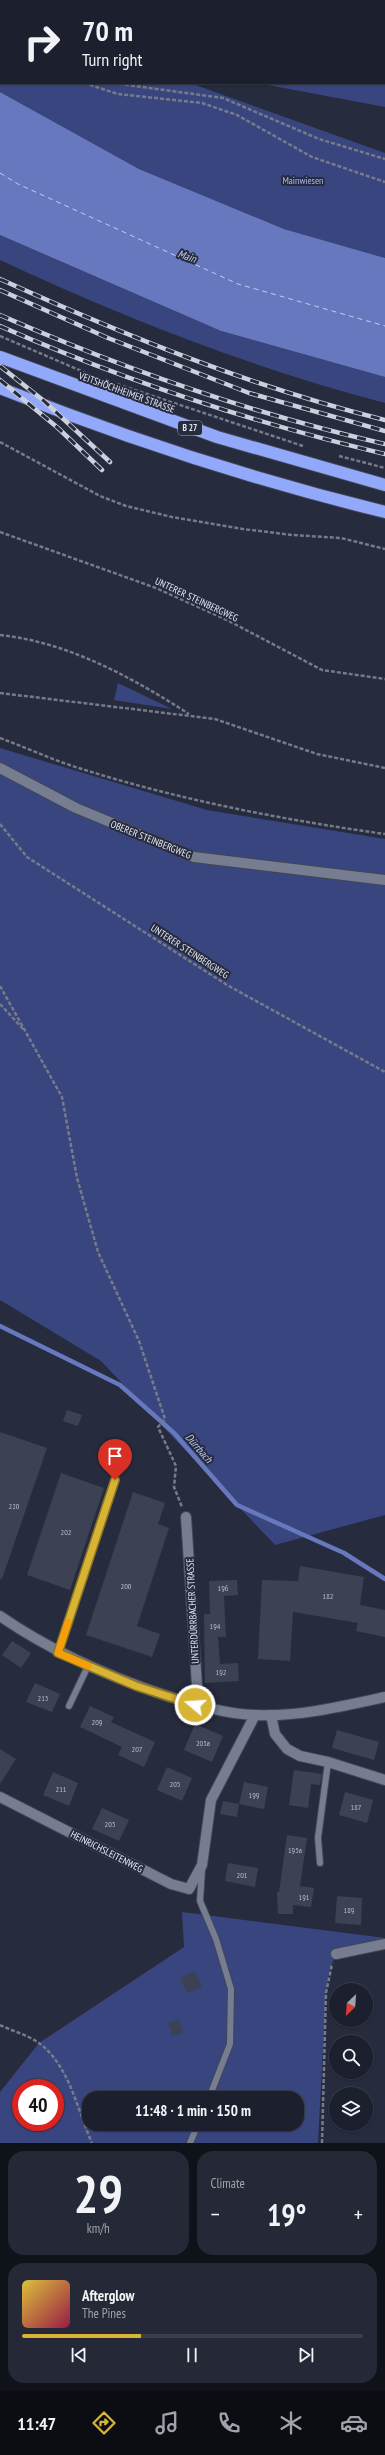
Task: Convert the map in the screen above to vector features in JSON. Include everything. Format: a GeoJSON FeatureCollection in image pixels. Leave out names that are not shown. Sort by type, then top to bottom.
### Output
{"type":"FeatureCollection","features":[{"type":"Feature","properties":{"kind":"highway","name":"VEITSHÖCHHEIMER STRASSE"},"geometry":{"type":"LineString","coordinates":[[0,357],[217,437],[385,485]]}},
{"type":"Feature","properties":{"kind":"highway"},"geometry":{"type":"LineString","coordinates":[[0,388],[116,432],[202,461],[385,512]]}},
{"type":"Feature","properties":{"kind":"street","name":"OBERER STEINBERGWEG"},"geometry":{"type":"LineString","coordinates":[[0,768],[76,808],[194,857],[385,880]]}},
{"type":"Feature","properties":{"kind":"street","name":"UNTERDÜRRBACHER STRASSE"},"geometry":{"type":"LineString","coordinates":[[186,1517],[197,1686],[195,1705]]}},
{"type":"Feature","properties":{"kind":"street"},"geometry":{"type":"LineString","coordinates":[[0,1616],[58,1653],[88,1666],[136,1686],[195,1705],[224,1712],[255,1716],[288,1715],[385,1697]]}},
{"type":"Feature","properties":{"kind":"street"},"geometry":{"type":"LineString","coordinates":[[271,1715],[275,1734],[287,1749],[300,1756],[328,1762],[385,1780]]}},
{"type":"Feature","properties":{"kind":"street","name":"HEINRICHSLEITENWEG"},"geometry":{"type":"LineString","coordinates":[[0,1797],[171,1884],[189,1889],[202,1865],[211,1800],[255,1716]]}},
{"type":"Feature","properties":{"kind":"street"},"geometry":{"type":"LineString","coordinates":[[336,1954],[385,1944]]}},
{"type":"Feature","properties":{"kind":"lane"},"geometry":{"type":"LineString","coordinates":[[58,1653],[115,1480]]}},
{"type":"Feature","properties":{"kind":"lane"},"geometry":{"type":"LineString","coordinates":[[69,1706],[88,1666]]}},
{"type":"Feature","properties":{"kind":"lane"},"geometry":{"type":"LineString","coordinates":[[320,1863],[318,1838],[328,1762]]}},
{"type":"Feature","properties":{"kind":"lane","name":"HEINRICHSLEITENWEG"},"geometry":{"type":"LineString","coordinates":[[202,1865],[200,1901],[216,1939],[231,1989],[230,2044],[212,2091]]}},
{"type":"Feature","properties":{"kind":"lane"},"geometry":{"type":"LineString","coordinates":[[190,2143],[195,2131]]}},
{"type":"Feature","properties":{"kind":"path"},"geometry":{"type":"LineString","coordinates":[[87,84],[118,94],[202,104],[237,115],[312,157],[385,182]]}},
{"type":"Feature","properties":{"kind":"path"},"geometry":{"type":"LineString","coordinates":[[120,84],[223,98],[319,139],[385,159]]}},
{"type":"Feature","properties":{"kind":"path"},"geometry":{"type":"LineString","coordinates":[[0,336],[100,378]]}},
{"type":"Feature","properties":{"kind":"path"},"geometry":{"type":"LineString","coordinates":[[114,384],[309,448]]}},
{"type":"Feature","properties":{"kind":"path"},"geometry":{"type":"LineString","coordinates":[[0,442],[100,496],[126,506],[172,517],[243,529],[292,535],[341,538],[385,549]]}},
{"type":"Feature","properties":{"kind":"path"},"geometry":{"type":"LineString","coordinates":[[332,454],[385,468]]}},
{"type":"Feature","properties":{"kind":"path","name":"UNTERER STEINBERGWEG"},"geometry":{"type":"LineString","coordinates":[[0,532],[156,588],[227,620],[322,670],[385,679]]}},
{"type":"Feature","properties":{"kind":"path"},"geometry":{"type":"LineString","coordinates":[[0,635],[48,642],[154,692],[190,715]]}},
{"type":"Feature","properties":{"kind":"path"},"geometry":{"type":"LineString","coordinates":[[0,693],[190,715],[236,724],[317,754],[385,768]]}},
{"type":"Feature","properties":{"kind":"path"},"geometry":{"type":"LineString","coordinates":[[0,738],[80,768],[123,781],[331,827],[385,834]]}},
{"type":"Feature","properties":{"kind":"path","name":"UNTERER STEINBERGWEG"},"geometry":{"type":"LineString","coordinates":[[0,824],[27,857],[227,985],[385,1072]]}},
{"type":"Feature","properties":{"kind":"path"},"geometry":{"type":"LineString","coordinates":[[0,986],[62,1097],[77,1178],[98,1252],[139,1341],[165,1419],[158,1427],[176,1466],[174,1487],[186,1517]]}},
{"type":"Feature","properties":{"kind":"path"},"geometry":{"type":"LineString","coordinates":[[0,1004],[25,1031]]}},
{"type":"Feature","properties":{"kind":"path"},"geometry":{"type":"LineString","coordinates":[[322,2143],[326,1993],[329,1972],[336,1954]]}},
{"type":"Feature","properties":{"kind":"path"},"geometry":{"type":"LineString","coordinates":[[0,2025],[39,2043],[55,2060],[73,2091],[92,2143]]}},
{"type":"Feature","properties":{"kind":"green space","name":"Mainwiesen"},"geometry":{"type":"Polygon","coordinates":[[[0,84],[193,84],[385,153],[385,258],[284,229],[139,169],[0,92],[0,84]]]}},
{"type":"Feature","properties":{"kind":"green space"},"geometry":{"type":"Polygon","coordinates":[[[262,84],[385,84],[385,107],[262,84]]]}},
{"type":"Feature","properties":{"kind":"green space"},"geometry":{"type":"Polygon","coordinates":[[[0,235],[221,331],[385,377],[385,403],[237,358],[141,322],[94,302],[0,260],[0,235]]]}},
{"type":"Feature","properties":{"kind":"green space"},"geometry":{"type":"Polygon","coordinates":[[[118,683],[172,709],[114,700],[118,683]]]}},
{"type":"Feature","properties":{"kind":"green space"},"geometry":{"type":"Polygon","coordinates":[[[0,748],[207,810],[385,839],[385,1515],[275,1545],[101,1361],[0,1300],[0,748]]]}},
{"type":"Feature","properties":{"kind":"green space"},"geometry":{"type":"Polygon","coordinates":[[[182,1912],[385,1938],[385,1944],[336,1954],[329,1972],[326,1993],[318,2143],[0,2143],[0,2092],[39,2043],[184,1947],[182,1912]]]}},
{"type":"Feature","properties":{"kind":"water","name":"Main"},"geometry":{"type":"Polygon","coordinates":[[[0,92],[139,169],[284,229],[385,258],[385,377],[221,331],[0,235],[0,92]]]}},
{"type":"Feature","properties":{"kind":"building"},"geometry":{"type":"Polygon","coordinates":[[[67,1410],[82,1415],[78,1426],[63,1421],[67,1410]]]}},
{"type":"Feature","properties":{"kind":"building"},"geometry":{"type":"Polygon","coordinates":[[[0,1432],[47,1448],[2,1579],[0,1579],[0,1432]]]}},
{"type":"Feature","properties":{"kind":"building"},"geometry":{"type":"Polygon","coordinates":[[[61,1473],[104,1488],[70,1590],[27,1575],[61,1473]]]}},
{"type":"Feature","properties":{"kind":"building"},"geometry":{"type":"Polygon","coordinates":[[[133,1492],[165,1503],[158,1524],[169,1528],[137,1626],[160,1634],[152,1657],[86,1635],[133,1492]]]}},
{"type":"Feature","properties":{"kind":"building"},"geometry":{"type":"Polygon","coordinates":[[[300,1566],[364,1577],[360,1605],[385,1610],[385,1637],[356,1631],[358,1623],[293,1612],[290,1661],[258,1659],[262,1580],[298,1581],[300,1566]]]}},
{"type":"Feature","properties":{"kind":"building"},"geometry":{"type":"Polygon","coordinates":[[[237,1580],[238,1595],[224,1596],[226,1637],[218,1637],[220,1664],[238,1663],[239,1681],[205,1683],[204,1614],[210,1614],[209,1581],[237,1580]]]}},
{"type":"Feature","properties":{"kind":"building"},"geometry":{"type":"Polygon","coordinates":[[[12,1641],[31,1653],[21,1668],[2,1655],[12,1641]]]}},
{"type":"Feature","properties":{"kind":"building"},"geometry":{"type":"Polygon","coordinates":[[[35,1683],[60,1694],[52,1712],[26,1702],[35,1683]]]}},
{"type":"Feature","properties":{"kind":"building"},"geometry":{"type":"Polygon","coordinates":[[[90,1706],[114,1717],[111,1722],[155,1742],[144,1767],[118,1755],[122,1747],[80,1727],[90,1706]]]}},
{"type":"Feature","properties":{"kind":"building"},"geometry":{"type":"Polygon","coordinates":[[[195,1724],[223,1736],[212,1762],[184,1750],[195,1724]]]}},
{"type":"Feature","properties":{"kind":"building"},"geometry":{"type":"Polygon","coordinates":[[[337,1730],[379,1742],[374,1760],[332,1748],[337,1730]]]}},
{"type":"Feature","properties":{"kind":"building"},"geometry":{"type":"Polygon","coordinates":[[[0,1749],[16,1759],[0,1784],[0,1749]]]}},
{"type":"Feature","properties":{"kind":"building"},"geometry":{"type":"Polygon","coordinates":[[[167,1767],[192,1778],[182,1801],[157,1790],[167,1767]]]}},
{"type":"Feature","properties":{"kind":"building"},"geometry":{"type":"Polygon","coordinates":[[[294,1770],[322,1774],[320,1785],[311,1784],[308,1808],[289,1805],[294,1770]]]}},
{"type":"Feature","properties":{"kind":"building"},"geometry":{"type":"Polygon","coordinates":[[[53,1772],[78,1783],[69,1806],[43,1795],[53,1772]]]}},
{"type":"Feature","properties":{"kind":"building"},"geometry":{"type":"Polygon","coordinates":[[[244,1782],[268,1787],[264,1809],[239,1804],[244,1782]]]}},
{"type":"Feature","properties":{"kind":"building"},"geometry":{"type":"Polygon","coordinates":[[[345,1792],[373,1800],[367,1823],[339,1815],[345,1792]]]}},
{"type":"Feature","properties":{"kind":"building"},"geometry":{"type":"Polygon","coordinates":[[[223,1801],[239,1804],[237,1817],[220,1814],[223,1801]]]}},
{"type":"Feature","properties":{"kind":"building"},"geometry":{"type":"Polygon","coordinates":[[[102,1808],[129,1820],[119,1841],[92,1829],[102,1808]]]}},
{"type":"Feature","properties":{"kind":"building"},"geometry":{"type":"Polygon","coordinates":[[[287,1835],[307,1838],[300,1886],[314,1888],[311,1907],[293,1905],[293,1914],[278,1914],[277,1892],[279,1892],[287,1835]]]}},
{"type":"Feature","properties":{"kind":"building"},"geometry":{"type":"Polygon","coordinates":[[[228,1863],[258,1868],[255,1887],[225,1881],[228,1863]]]}},
{"type":"Feature","properties":{"kind":"building"},"geometry":{"type":"Polygon","coordinates":[[[337,1896],[362,1898],[361,1925],[335,1923],[337,1896]]]}},
{"type":"Feature","properties":{"kind":"building"},"geometry":{"type":"Polygon","coordinates":[[[195,1971],[202,1987],[187,1993],[180,1978],[195,1971]]]}},
{"type":"Feature","properties":{"kind":"building"},"geometry":{"type":"Polygon","coordinates":[[[179,2019],[183,2033],[172,2036],[168,2023],[179,2019]]]}},
{"type":"Feature","properties":{"kind":"waterway","name":"Dürrbach"},"geometry":{"type":"LineString","coordinates":[[0,1326],[120,1385],[174,1433],[237,1505],[344,1553],[385,1579]]}},
{"type":"Feature","properties":{"kind":"ferry route"},"geometry":{"type":"LineString","coordinates":[[0,173],[18,184],[238,284],[385,326]]}},
{"type":"Feature","properties":{"kind":"railway"},"geometry":{"type":"LineString","coordinates":[[0,279],[141,340],[237,376],[335,407],[385,420]]}},
{"type":"Feature","properties":{"kind":"railway"},"geometry":{"type":"LineString","coordinates":[[0,290],[108,338],[249,393],[385,431]]}},
{"type":"Feature","properties":{"kind":"railway"},"geometry":{"type":"LineString","coordinates":[[0,315],[142,372],[287,419],[385,444]]}},
{"type":"Feature","properties":{"kind":"railway"},"geometry":{"type":"LineString","coordinates":[[0,326],[46,346],[190,399],[287,429],[385,454]]}},
{"type":"Feature","properties":{"kind":"railway"},"geometry":{"type":"LineString","coordinates":[[0,366],[44,401],[110,462]]}},
{"type":"Feature","properties":{"kind":"railway"},"geometry":{"type":"LineString","coordinates":[[0,380],[58,428],[102,470]]}},
{"type":"Feature","properties":{"kind":"slow traffic"},"geometry":{"type":"LineString","coordinates":[[68,1622],[58,1653],[88,1666]]}},
{"type":"Feature","properties":{"kind":"route"},"geometry":{"type":"LineString","coordinates":[[115,1480],[58,1653],[136,1686],[195,1705]]}}]}
